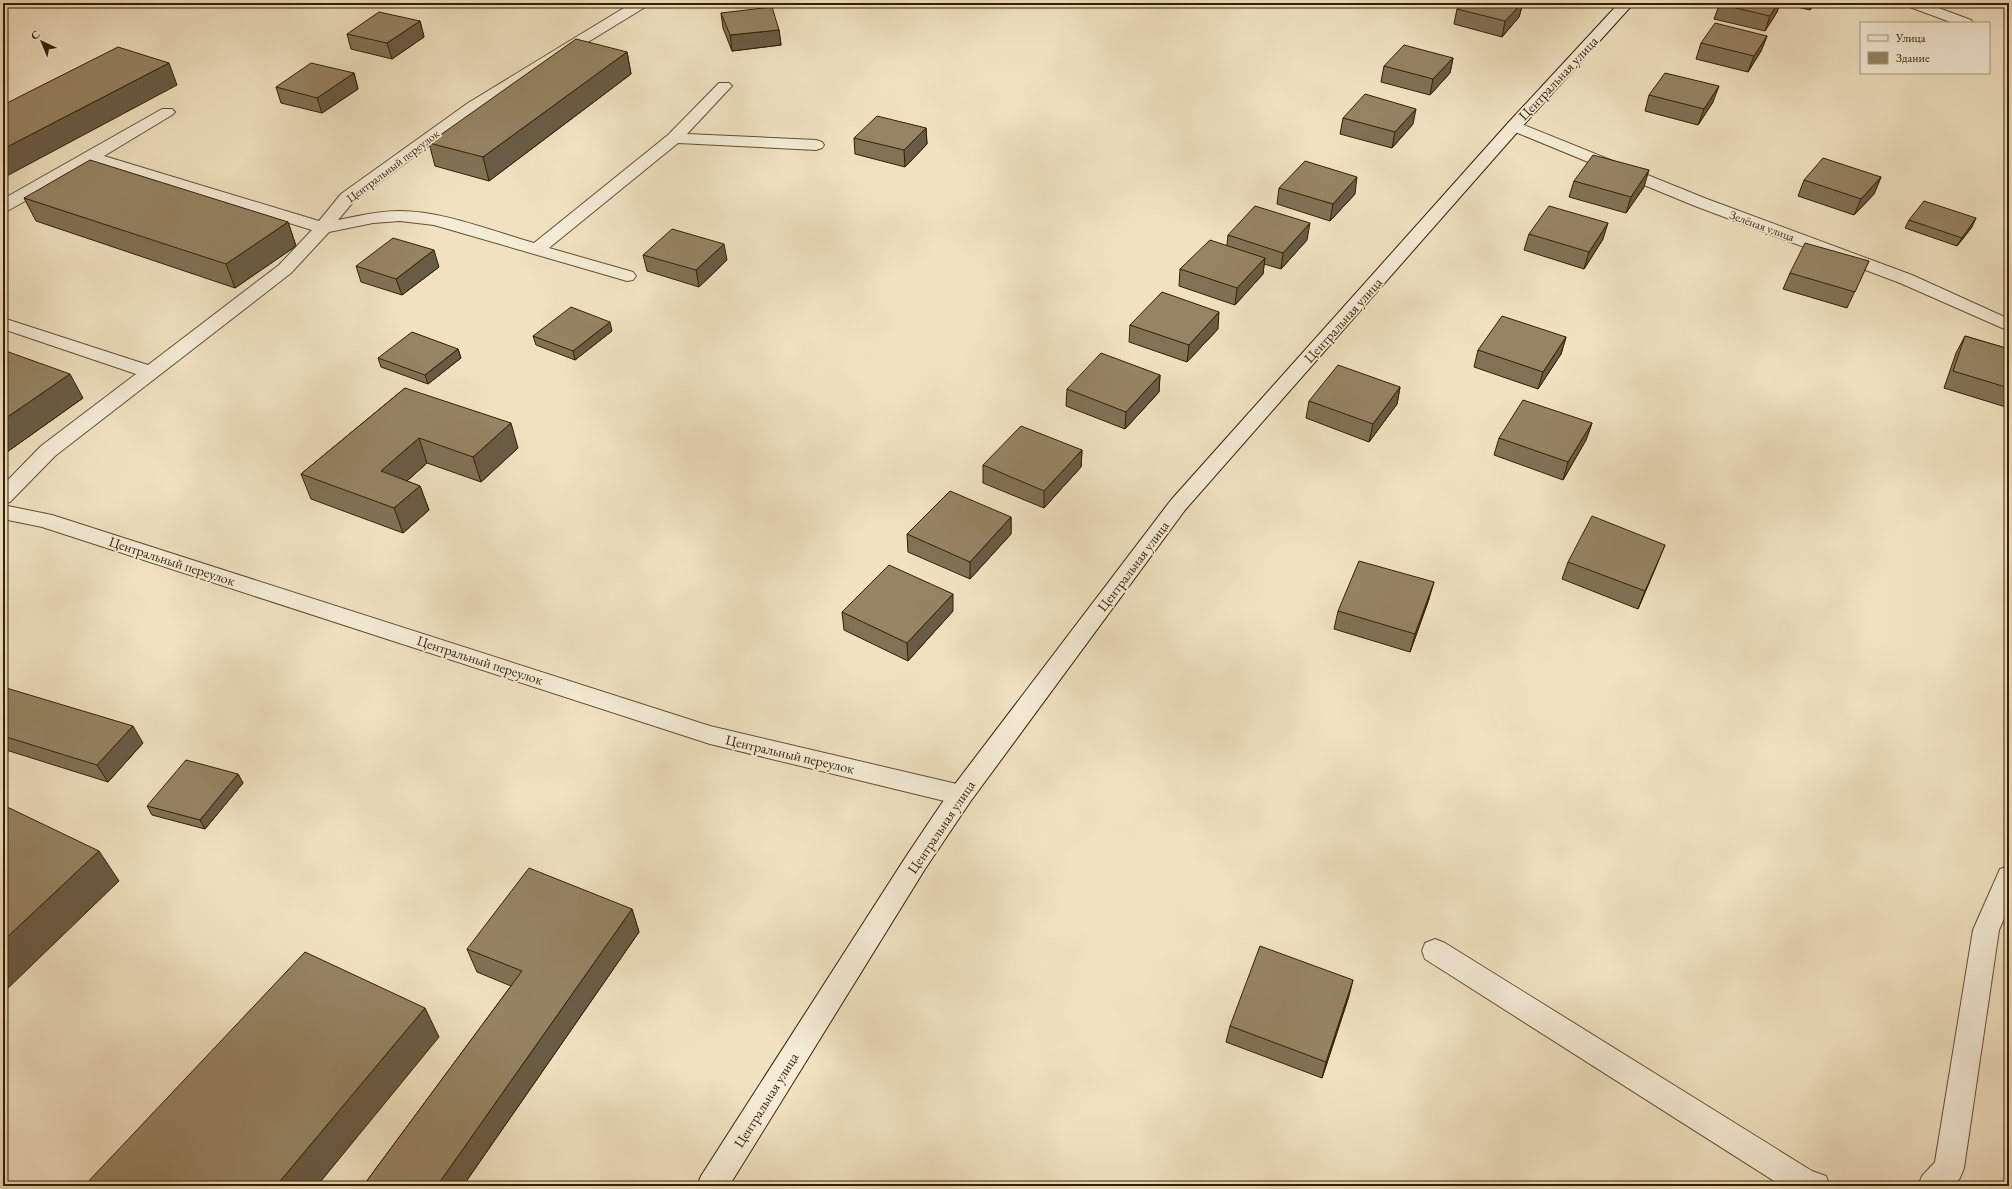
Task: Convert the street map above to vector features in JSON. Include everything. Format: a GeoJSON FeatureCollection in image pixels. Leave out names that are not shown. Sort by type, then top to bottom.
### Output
{"type":"FeatureCollection","features":[{"type":"Feature","properties":{"kind":"street","name":"Центральный переулок"},"geometry":{"type":"LineString","coordinates":[[3,497],[48,451],[285,269],[323,228],[347,198],[474,106],[642,3]]}},
{"type":"Feature","properties":{"kind":"street","name":"Центральная улица"},"geometry":{"type":"LineString","coordinates":[[712,1186],[916,862],[961,795],[1178,505],[1514,126],[1627,3]]}},
{"type":"Feature","properties":{"kind":"street"},"geometry":{"type":"LineString","coordinates":[[1912,3],[1963,22]]}},
{"type":"Feature","properties":{"kind":"street"},"geometry":{"type":"LineString","coordinates":[[536,250],[674,138],[724,86]]}},
{"type":"Feature","properties":{"kind":"street"},"geometry":{"type":"LineString","coordinates":[[3,206],[91,157],[167,112]]}},
{"type":"Feature","properties":{"kind":"street","name":"Зелёная улица"},"geometry":{"type":"LineString","coordinates":[[1514,126],[1727,213],[1898,276],[1979,310],[2009,326]]}},
{"type":"Feature","properties":{"kind":"street"},"geometry":{"type":"LineString","coordinates":[[674,138],[816,145]]}},
{"type":"Feature","properties":{"kind":"street"},"geometry":{"type":"LineString","coordinates":[[91,157],[323,228],[373,218],[400,216],[435,220],[627,276]]}},
{"type":"Feature","properties":{"kind":"street"},"geometry":{"type":"LineString","coordinates":[[3,322],[150,372]]}},
{"type":"Feature","properties":{"kind":"street","name":"Центральный переулок"},"geometry":{"type":"LineString","coordinates":[[3,512],[45,520],[710,735],[961,795]]}},
{"type":"Feature","properties":{"kind":"street"},"geometry":{"type":"LineString","coordinates":[[1933,1186],[1949,1168],[1986,930],[2009,877]]}},
{"type":"Feature","properties":{"kind":"street"},"geometry":{"type":"LineString","coordinates":[[1435,951],[1806,1184],[1815,1186]]}},
{"type":"Feature","properties":{"kind":"building"},"geometry":{"type":"Polygon","coordinates":[[[1463,3],[1522,3],[1505,21],[1457,9],[1463,3]]]}},
{"type":"Feature","properties":{"kind":"building"},"geometry":{"type":"Polygon","coordinates":[[[1778,3],[1770,16],[1719,4],[1778,3]]]}},
{"type":"Feature","properties":{"kind":"building"},"geometry":{"type":"Polygon","coordinates":[[[772,7],[779,30],[730,35],[721,13],[772,7]]]}},
{"type":"Feature","properties":{"kind":"building"},"geometry":{"type":"Polygon","coordinates":[[[379,12],[420,21],[387,43],[347,34],[379,12]]]}},
{"type":"Feature","properties":{"kind":"building"},"geometry":{"type":"Polygon","coordinates":[[[1715,23],[1767,36],[1754,56],[1701,43],[1715,23]]]}},
{"type":"Feature","properties":{"kind":"building"},"geometry":{"type":"Polygon","coordinates":[[[576,39],[627,52],[483,157],[429,143],[576,39]]]}},
{"type":"Feature","properties":{"kind":"building"},"geometry":{"type":"Polygon","coordinates":[[[1404,45],[1453,58],[1433,79],[1384,66],[1404,45]]]}},
{"type":"Feature","properties":{"kind":"building"},"geometry":{"type":"Polygon","coordinates":[[[118,47],[169,63],[3,149],[3,105],[118,47]]]}},
{"type":"Feature","properties":{"kind":"building"},"geometry":{"type":"Polygon","coordinates":[[[311,63],[354,73],[317,98],[276,87],[311,63]]]}},
{"type":"Feature","properties":{"kind":"building"},"geometry":{"type":"Polygon","coordinates":[[[1665,73],[1719,86],[1704,109],[1649,95],[1665,73]]]}},
{"type":"Feature","properties":{"kind":"building"},"geometry":{"type":"Polygon","coordinates":[[[1365,94],[1416,109],[1395,132],[1343,118],[1365,94]]]}},
{"type":"Feature","properties":{"kind":"building"},"geometry":{"type":"Polygon","coordinates":[[[877,116],[926,128],[904,150],[854,138],[877,116]]]}},
{"type":"Feature","properties":{"kind":"building"},"geometry":{"type":"Polygon","coordinates":[[[1593,155],[1649,170],[1631,197],[1574,181],[1593,155]]]}},
{"type":"Feature","properties":{"kind":"building"},"geometry":{"type":"Polygon","coordinates":[[[1823,158],[1881,177],[1861,199],[1804,180],[1823,158]]]}},
{"type":"Feature","properties":{"kind":"building"},"geometry":{"type":"Polygon","coordinates":[[[90,160],[288,222],[226,264],[24,198],[90,160]]]}},
{"type":"Feature","properties":{"kind":"building"},"geometry":{"type":"Polygon","coordinates":[[[1305,161],[1357,177],[1333,204],[1279,188],[1305,161]]]}},
{"type":"Feature","properties":{"kind":"building"},"geometry":{"type":"Polygon","coordinates":[[[1924,201],[1976,218],[1962,238],[1909,220],[1924,201]]]}},
{"type":"Feature","properties":{"kind":"building"},"geometry":{"type":"Polygon","coordinates":[[[1255,206],[1310,223],[1283,253],[1228,235],[1255,206]]]}},
{"type":"Feature","properties":{"kind":"building"},"geometry":{"type":"Polygon","coordinates":[[[1549,206],[1608,223],[1589,252],[1529,234],[1549,206]]]}},
{"type":"Feature","properties":{"kind":"building"},"geometry":{"type":"Polygon","coordinates":[[[672,229],[724,244],[696,270],[643,255],[672,229]]]}},
{"type":"Feature","properties":{"kind":"building"},"geometry":{"type":"Polygon","coordinates":[[[393,238],[434,250],[396,279],[356,266],[393,238]]]}},
{"type":"Feature","properties":{"kind":"building"},"geometry":{"type":"Polygon","coordinates":[[[1210,240],[1265,258],[1237,288],[1180,269],[1210,240]]]}},
{"type":"Feature","properties":{"kind":"building"},"geometry":{"type":"Polygon","coordinates":[[[1805,243],[1869,261],[1855,292],[1790,273],[1805,243]]]}},
{"type":"Feature","properties":{"kind":"building"},"geometry":{"type":"Polygon","coordinates":[[[1162,292],[1219,312],[1189,345],[1130,325],[1162,292]]]}},
{"type":"Feature","properties":{"kind":"building"},"geometry":{"type":"Polygon","coordinates":[[[571,307],[610,322],[573,351],[533,336],[571,307]]]}},
{"type":"Feature","properties":{"kind":"building"},"geometry":{"type":"Polygon","coordinates":[[[1502,316],[1566,337],[1543,372],[1478,350],[1502,316]]]}},
{"type":"Feature","properties":{"kind":"building"},"geometry":{"type":"Polygon","coordinates":[[[412,332],[458,349],[425,375],[378,358],[412,332]]]}},
{"type":"Feature","properties":{"kind":"building"},"geometry":{"type":"Polygon","coordinates":[[[1965,336],[2009,349],[2009,388],[1953,371],[1965,336]]]}},
{"type":"Feature","properties":{"kind":"building"},"geometry":{"type":"Polygon","coordinates":[[[3,350],[70,374],[3,420],[3,350]]]}},
{"type":"Feature","properties":{"kind":"building"},"geometry":{"type":"Polygon","coordinates":[[[1101,353],[1160,375],[1126,412],[1067,389],[1101,353]]]}},
{"type":"Feature","properties":{"kind":"building"},"geometry":{"type":"Polygon","coordinates":[[[1338,365],[1400,387],[1373,424],[1309,401],[1338,365]]]}},
{"type":"Feature","properties":{"kind":"building"},"geometry":{"type":"Polygon","coordinates":[[[405,388],[511,423],[473,457],[419,438],[381,471],[420,486],[394,508],[301,474],[405,388]]]}},
{"type":"Feature","properties":{"kind":"building"},"geometry":{"type":"Polygon","coordinates":[[[1523,400],[1592,423],[1568,462],[1499,438],[1523,400]]]}},
{"type":"Feature","properties":{"kind":"building"},"geometry":{"type":"Polygon","coordinates":[[[1021,426],[1082,450],[1044,491],[983,465],[1021,426]]]}},
{"type":"Feature","properties":{"kind":"building"},"geometry":{"type":"Polygon","coordinates":[[[950,491],[1011,517],[970,562],[907,534],[950,491]]]}},
{"type":"Feature","properties":{"kind":"building"},"geometry":{"type":"Polygon","coordinates":[[[1592,516],[1665,545],[1645,591],[1568,562],[1592,516]]]}},
{"type":"Feature","properties":{"kind":"building"},"geometry":{"type":"Polygon","coordinates":[[[1359,561],[1434,582],[1415,634],[1338,611],[1359,561]]]}},
{"type":"Feature","properties":{"kind":"building"},"geometry":{"type":"Polygon","coordinates":[[[889,565],[953,594],[907,643],[842,612],[889,565]]]}},
{"type":"Feature","properties":{"kind":"building"},"geometry":{"type":"Polygon","coordinates":[[[3,687],[133,726],[97,765],[3,736],[3,687]]]}},
{"type":"Feature","properties":{"kind":"building"},"geometry":{"type":"Polygon","coordinates":[[[186,760],[238,774],[200,820],[147,806],[186,760]]]}},
{"type":"Feature","properties":{"kind":"building"},"geometry":{"type":"Polygon","coordinates":[[[3,805],[99,851],[3,941],[3,805]]]}},
{"type":"Feature","properties":{"kind":"building"},"geometry":{"type":"Polygon","coordinates":[[[529,868],[632,909],[437,1186],[363,1186],[522,971],[467,949],[529,868]]]}},
{"type":"Feature","properties":{"kind":"building"},"geometry":{"type":"Polygon","coordinates":[[[1260,946],[1353,980],[1326,1062],[1230,1026],[1260,946]]]}},
{"type":"Feature","properties":{"kind":"building"},"geometry":{"type":"Polygon","coordinates":[[[305,952],[425,1008],[276,1186],[84,1186],[305,952]]]}}]}
